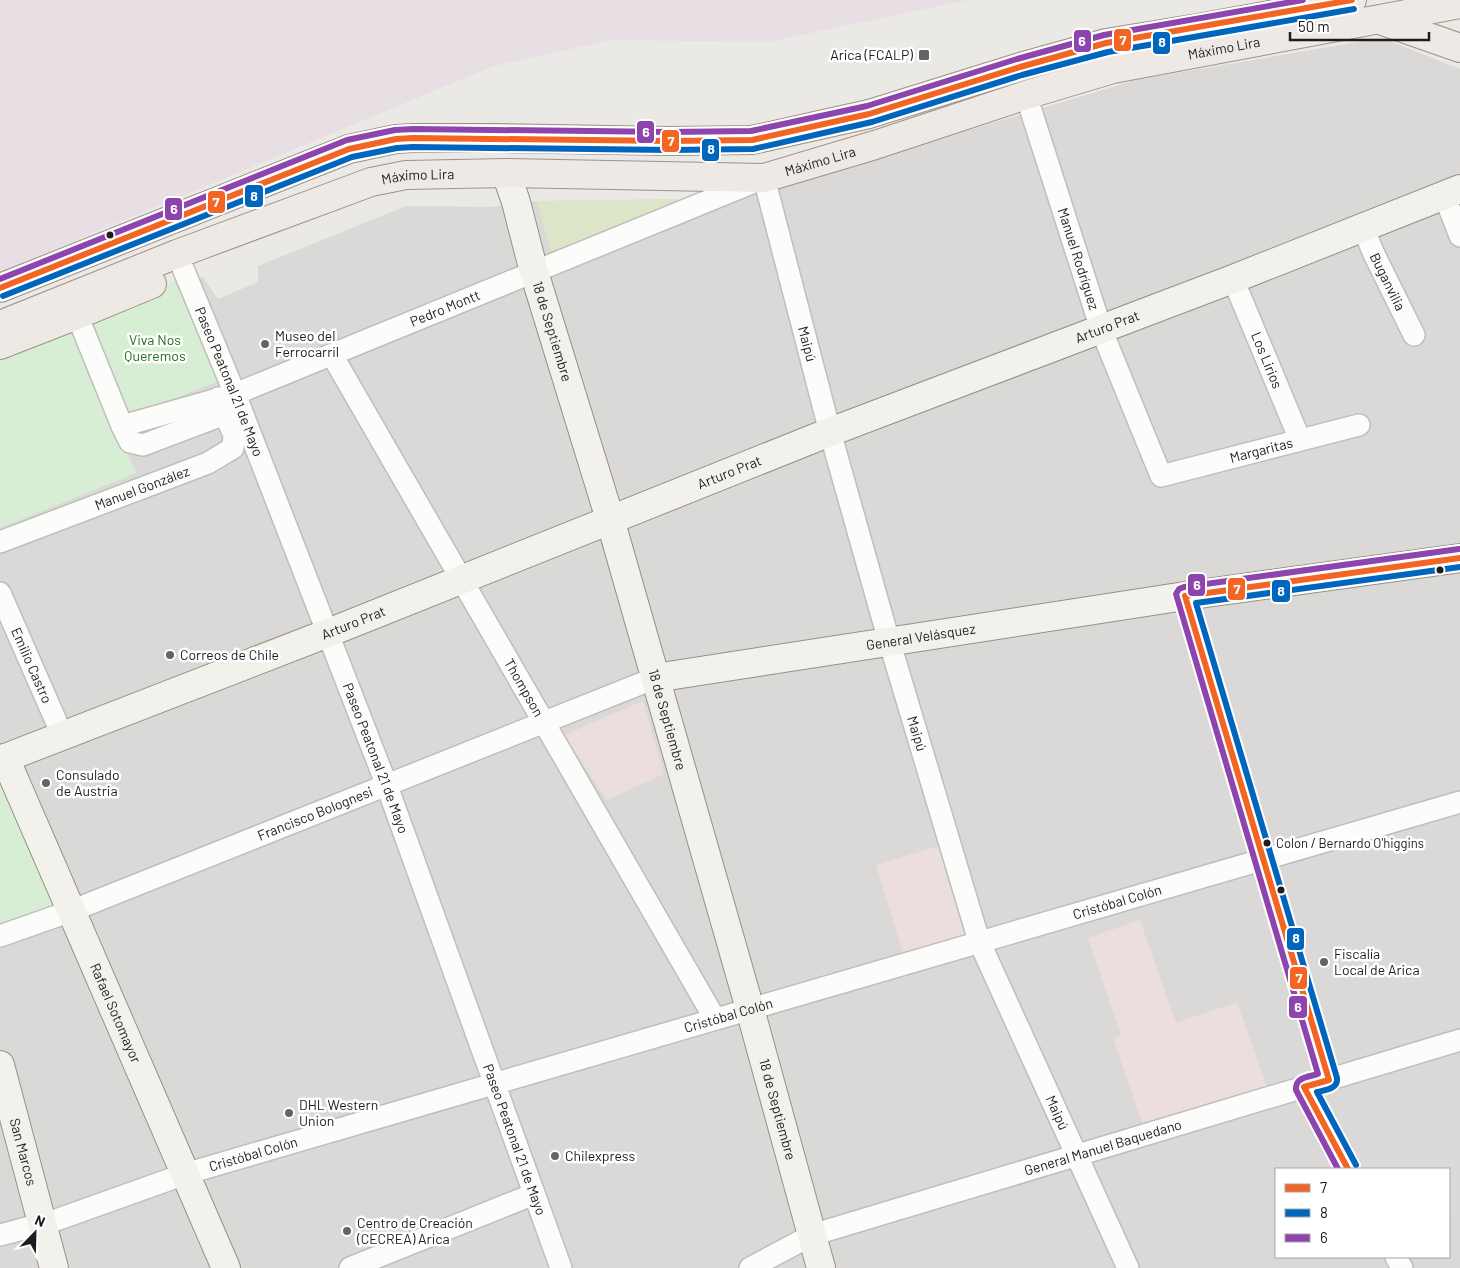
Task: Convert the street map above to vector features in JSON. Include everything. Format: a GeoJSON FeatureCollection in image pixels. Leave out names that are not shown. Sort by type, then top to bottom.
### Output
{"type":"FeatureCollection","features":[{"type":"Feature","properties":{"kind":"main road","name":"Máximo Lira"},"geometry":{"type":"LineString","coordinates":[[0,288],[342,152],[396,139],[752,140],[870,114],[1020,67],[1106,43],[1352,0]]}},
{"type":"Feature","properties":{"kind":"main road","name":"Máximo Lira"},"geometry":{"type":"LineString","coordinates":[[0,325],[177,254],[371,182],[406,176],[506,173],[764,178],[876,145],[1026,95],[1113,70],[1460,4]]}},
{"type":"Feature","properties":{"kind":"main road"},"geometry":{"type":"LineString","coordinates":[[1379,20],[1460,48]]}},
{"type":"Feature","properties":{"kind":"main road"},"geometry":{"type":"LineString","coordinates":[[0,345],[172,276],[177,254]]}},
{"type":"Feature","properties":{"kind":"street","name":"Manuel Rodríguez"},"geometry":{"type":"LineString","coordinates":[[1026,95],[1100,329],[1161,476]]}},
{"type":"Feature","properties":{"kind":"street","name":"18 de Septiembre"},"geometry":{"type":"LineString","coordinates":[[506,173],[516,202],[534,272],[610,519],[750,1009],[821,1268]]}},
{"type":"Feature","properties":{"kind":"street","name":"Pedro Montt"},"geometry":{"type":"LineString","coordinates":[[77,315],[122,426],[226,402],[332,355],[764,178]]}},
{"type":"Feature","properties":{"kind":"street","name":"Maipú"},"geometry":{"type":"LineString","coordinates":[[764,178],[830,432],[889,642],[979,941],[1078,1154],[1128,1268]]}},
{"type":"Feature","properties":{"kind":"street","name":"Arturo Prat"},"geometry":{"type":"LineString","coordinates":[[2,759],[328,633],[830,432],[1233,279],[1452,192]]}},
{"type":"Feature","properties":{"kind":"street"},"geometry":{"type":"LineString","coordinates":[[1452,192],[1460,236]]}},
{"type":"Feature","properties":{"kind":"street","name":"Buganvilia"},"geometry":{"type":"LineString","coordinates":[[1363,227],[1373,252],[1414,335]]}},
{"type":"Feature","properties":{"kind":"street","name":"Paseo Peatonal 21 de Mayo"},"geometry":{"type":"LineString","coordinates":[[177,254],[226,402],[328,633],[387,786],[561,1268]]}},
{"type":"Feature","properties":{"kind":"street","name":"Los Lirios"},"geometry":{"type":"LineString","coordinates":[[1233,279],[1300,440]]}},
{"type":"Feature","properties":{"kind":"street","name":"Thompson"},"geometry":{"type":"LineString","coordinates":[[332,355],[716,1019]]}},
{"type":"Feature","properties":{"kind":"street","name":"Manuel González"},"geometry":{"type":"LineString","coordinates":[[0,542],[208,463],[233,448],[234,435],[226,402]]}},
{"type":"Feature","properties":{"kind":"street","name":"Margaritas"},"geometry":{"type":"LineString","coordinates":[[1161,476],[1359,425]]}},
{"type":"Feature","properties":{"kind":"street","name":"General Velásquez"},"geometry":{"type":"LineString","coordinates":[[655,678],[1185,596],[1460,558]]}},
{"type":"Feature","properties":{"kind":"street","name":"Emilio Castro"},"geometry":{"type":"LineString","coordinates":[[0,593],[62,737]]}},
{"type":"Feature","properties":{"kind":"street"},"geometry":{"type":"LineString","coordinates":[[1185,596],[1329,1080]]}},
{"type":"Feature","properties":{"kind":"street","name":"Francisco Bolognesi"},"geometry":{"type":"LineString","coordinates":[[0,936],[71,911],[655,678]]}},
{"type":"Feature","properties":{"kind":"street","name":"Rafael Sotomayor"},"geometry":{"type":"LineString","coordinates":[[2,759],[71,911],[226,1268]]}},
{"type":"Feature","properties":{"kind":"street","name":"Cristóbal Colón"},"geometry":{"type":"LineString","coordinates":[[0,1235],[42,1224],[185,1174],[1460,802]]}},
{"type":"Feature","properties":{"kind":"street","name":"General Manuel Baquedano"},"geometry":{"type":"LineString","coordinates":[[750,1268],[812,1235],[1460,1040]]}},
{"type":"Feature","properties":{"kind":"street","name":"San Marcos"},"geometry":{"type":"LineString","coordinates":[[0,1065],[54,1268]]}},
{"type":"Feature","properties":{"kind":"street"},"geometry":{"type":"LineString","coordinates":[[1304,1087],[1347,1168]]}},
{"type":"Feature","properties":{"kind":"street"},"geometry":{"type":"LineString","coordinates":[[350,1268],[534,1194]]}},
{"type":"Feature","properties":{"kind":"shaded area"},"geometry":{"type":"Polygon","coordinates":[[[0,0],[968,0],[768,42],[611,40],[494,66],[0,272],[0,0]]]}},
{"type":"Feature","properties":{"kind":"shaded area"},"geometry":{"type":"Polygon","coordinates":[[[1382,38],[1460,69],[1460,1268],[0,1268],[0,353],[181,280],[203,277],[218,299],[258,282],[258,266],[406,206],[489,207],[537,201],[691,199],[759,193],[1136,80],[1382,38]]]}},
{"type":"Feature","properties":{"kind":"shaded area"},"geometry":{"type":"Polygon","coordinates":[[[236,452],[282,566],[200,598],[157,489],[236,452]]]}},
{"type":"Feature","properties":{"kind":"shaded area"},"geometry":{"type":"Polygon","coordinates":[[[643,701],[664,774],[607,800],[564,735],[643,701]]]}},
{"type":"Feature","properties":{"kind":"shaded area"},"geometry":{"type":"Polygon","coordinates":[[[938,846],[966,938],[904,956],[876,865],[938,846]]]}},
{"type":"Feature","properties":{"kind":"shaded area"},"geometry":{"type":"Polygon","coordinates":[[[1140,920],[1176,1023],[1237,1002],[1268,1090],[1145,1131],[1113,1038],[1121,1035],[1088,938],[1140,920]]]}},
{"type":"Feature","properties":{"kind":"shaded area"},"geometry":{"type":"Polygon","coordinates":[[[1460,1118],[1460,1238],[1450,1218],[1450,1168],[1364,1168],[1356,1153],[1460,1118]]]}},
{"type":"Feature","properties":{"kind":"shaded area"},"geometry":{"type":"Polygon","coordinates":[[[104,1221],[118,1268],[68,1268],[58,1235],[104,1221]]]}},
{"type":"Feature","properties":{"kind":"green space"},"geometry":{"type":"Polygon","coordinates":[[[691,199],[551,251],[537,201],[691,199]]]}},
{"type":"Feature","properties":{"kind":"green space","name":"Viva Nos Queremos"},"geometry":{"type":"Polygon","coordinates":[[[181,280],[225,379],[128,416],[91,323],[93,315],[181,280]]]}},
{"type":"Feature","properties":{"kind":"green space"},"geometry":{"type":"Polygon","coordinates":[[[69,331],[79,340],[136,473],[0,528],[0,353],[69,331]]]}},
{"type":"Feature","properties":{"kind":"green space"},"geometry":{"type":"Polygon","coordinates":[[[0,777],[58,911],[0,928],[0,777]]]}},
{"type":"Feature","properties":{"kind":"transit line","name":"6"},"geometry":{"type":"LineString","coordinates":[[0,279],[347,140],[395,130],[413,129],[751,131],[867,106],[1017,59],[1104,35],[1303,0]]}},
{"type":"Feature","properties":{"kind":"transit line","name":"7"},"geometry":{"type":"LineString","coordinates":[[0,288],[349,149],[396,139],[413,138],[752,140],[869,114],[1020,67],[1106,43],[1352,0]]}},
{"type":"Feature","properties":{"kind":"transit line","name":"8"},"geometry":{"type":"LineString","coordinates":[[3,296],[352,157],[397,148],[413,147],[753,149],[872,122],[1022,75],[1108,52],[1354,9]]}},
{"type":"Feature","properties":{"kind":"transit line","name":"6"},"geometry":{"type":"LineString","coordinates":[[1337,1168],[1296,1090],[1300,1080],[1318,1074],[1176,594],[1179,589],[1184,587],[1459,549]]}},
{"type":"Feature","properties":{"kind":"transit line","name":"7"},"geometry":{"type":"LineString","coordinates":[[1347,1168],[1304,1087],[1329,1080],[1185,596],[1460,558]]}},
{"type":"Feature","properties":{"kind":"transit line","name":"8"},"geometry":{"type":"LineString","coordinates":[[1356,1165],[1317,1092],[1328,1090],[1336,1085],[1337,1078],[1196,603],[1460,567]]}},
{"type":"Feature","properties":{"kind":"place","name":"Arica (FCALP)"},"geometry":{"type":"Point","coordinates":[924,55]}},
{"type":"Feature","properties":{"kind":"place","name":"Museo del Ferrocarril"},"geometry":{"type":"Point","coordinates":[265,344]}},
{"type":"Feature","properties":{"kind":"place","name":"Correos de Chile"},"geometry":{"type":"Point","coordinates":[170,655]}},
{"type":"Feature","properties":{"kind":"place","name":"Consulado de Austria"},"geometry":{"type":"Point","coordinates":[46,783]}},
{"type":"Feature","properties":{"kind":"place","name":"Colon / Bernardo O'higgins"},"geometry":{"type":"Point","coordinates":[1267,843]}},
{"type":"Feature","properties":{"kind":"place","name":"Fiscalía Local de Arica"},"geometry":{"type":"Point","coordinates":[1324,962]}},
{"type":"Feature","properties":{"kind":"place","name":"DHL Western Union"},"geometry":{"type":"Point","coordinates":[289,1113]}},
{"type":"Feature","properties":{"kind":"place","name":"Chilexpress"},"geometry":{"type":"Point","coordinates":[555,1156]}},
{"type":"Feature","properties":{"kind":"place","name":"Centro de Creación (CECREA) Arica"},"geometry":{"type":"Point","coordinates":[347,1231]}}]}
